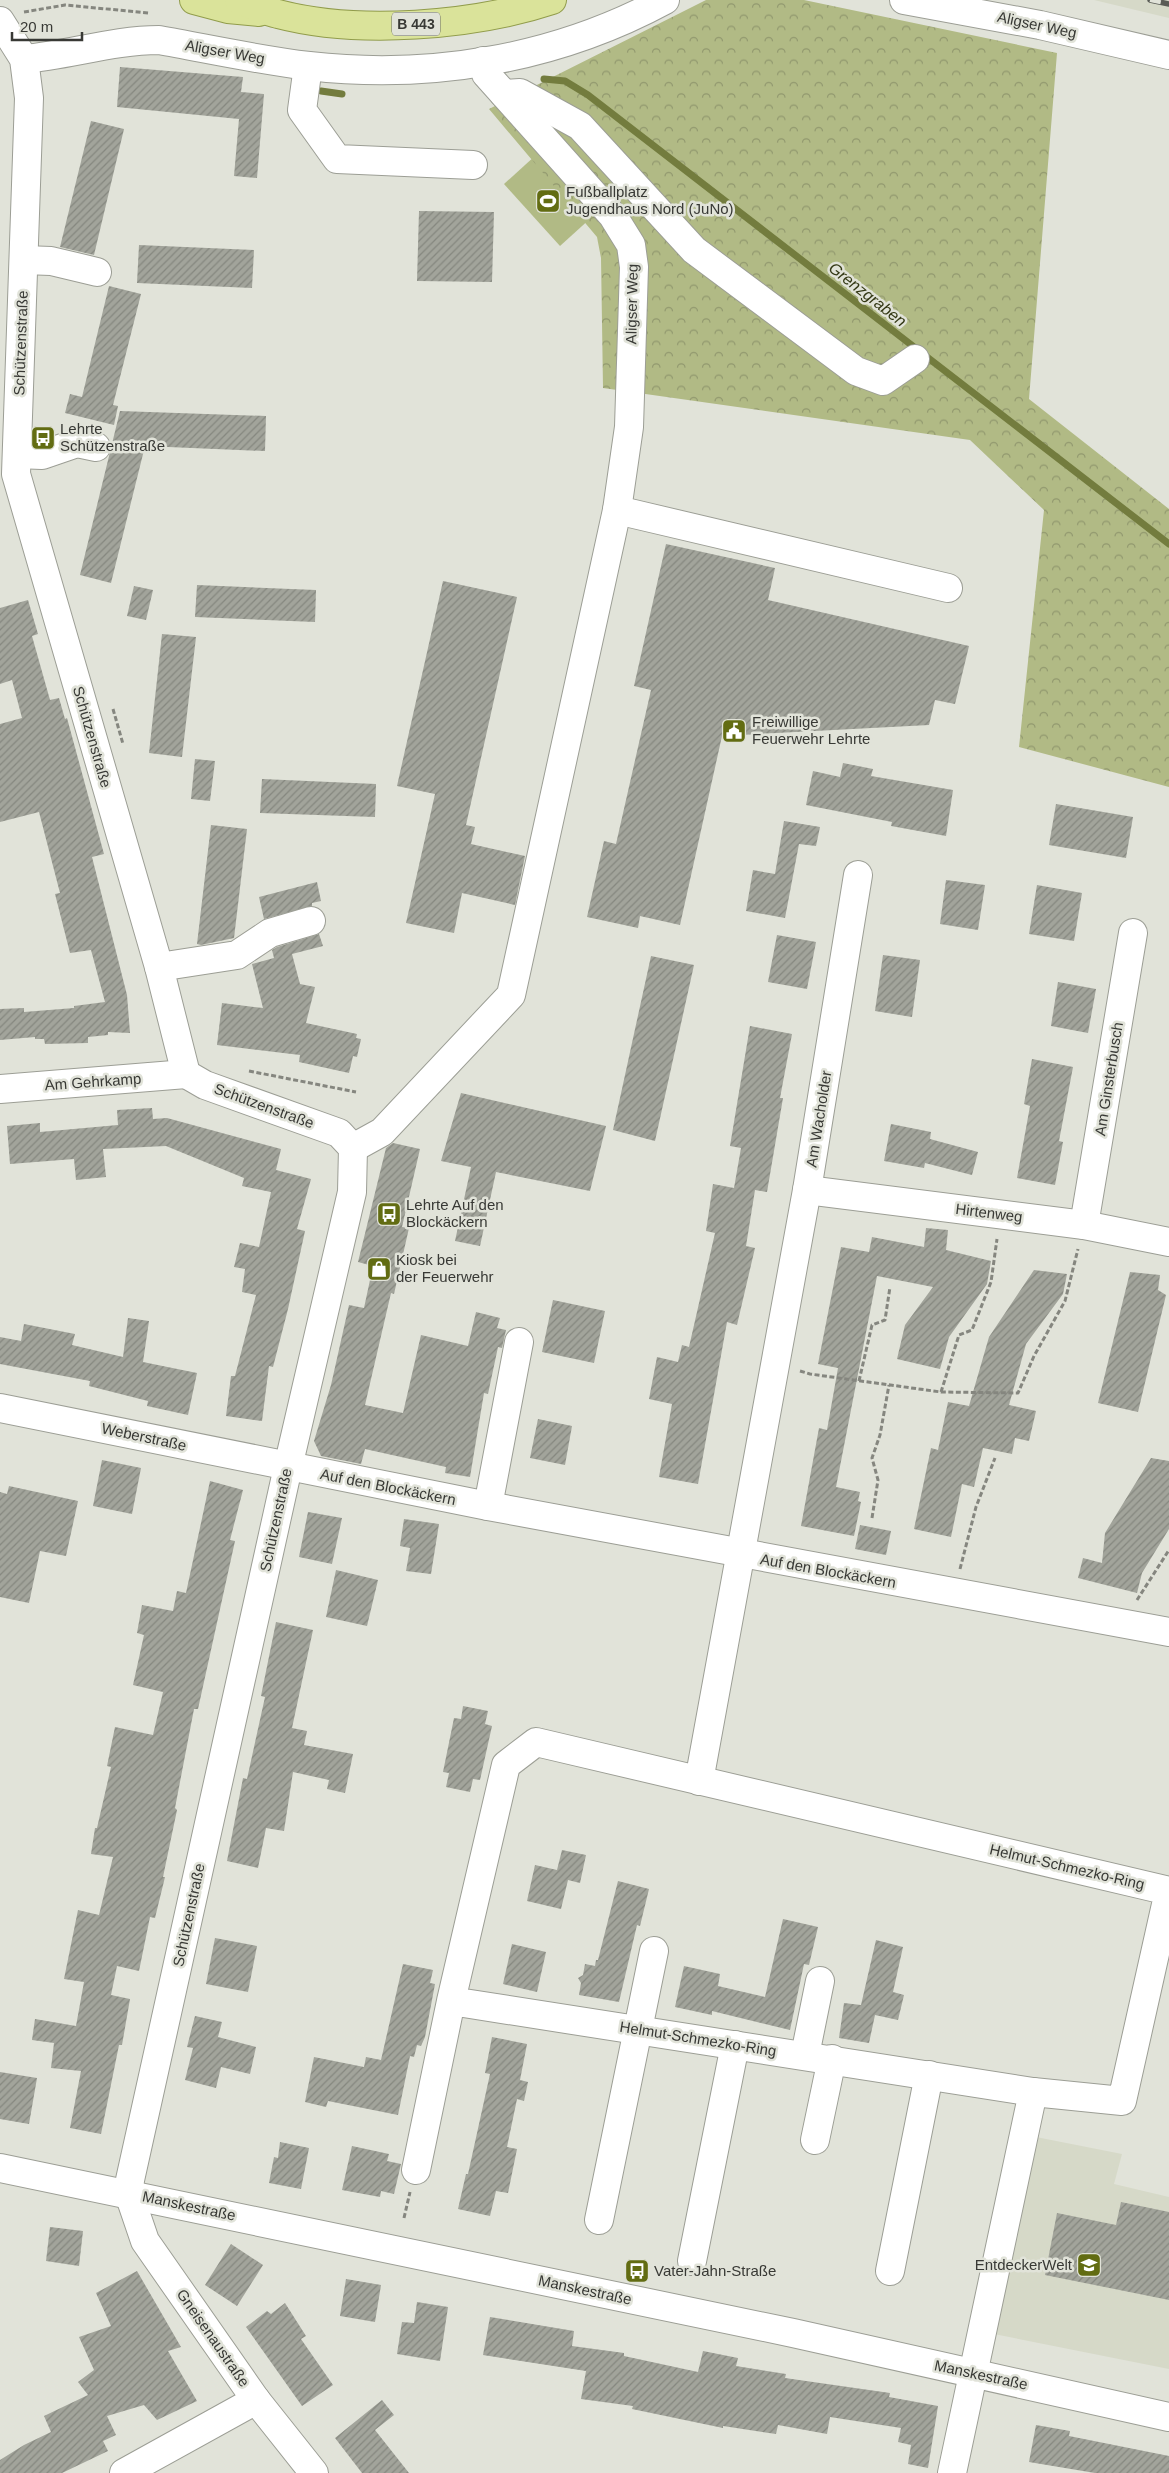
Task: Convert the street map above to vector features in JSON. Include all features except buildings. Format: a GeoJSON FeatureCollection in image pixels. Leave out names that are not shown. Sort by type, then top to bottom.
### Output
{"type":"FeatureCollection","features":[{"type":"Feature","properties":{"kind":"main road"},"geometry":{"type":"LineString","coordinates":[[194,0],[228,9],[278,14]]}},
{"type":"Feature","properties":{"kind":"main road","name":"B 443"},"geometry":{"type":"LineString","coordinates":[[238,0],[278,14],[320,21],[409,24],[484,16],[525,9],[552,0]]}},
{"type":"Feature","properties":{"kind":"street","name":"Aligser Weg"},"geometry":{"type":"LineString","coordinates":[[24,59],[53,56],[135,40],[159,40],[308,66],[366,70],[415,70],[521,56],[554,47],[621,22],[664,0]]}},
{"type":"Feature","properties":{"kind":"street","name":"Aligser Weg"},"geometry":{"type":"LineString","coordinates":[[904,0],[1040,25],[1169,55]]}},
{"type":"Feature","properties":{"kind":"street","name":"Schützenstraße"},"geometry":{"type":"LineString","coordinates":[[0,21],[24,59],[29,98],[16,474],[159,967],[186,1074],[205,1085],[338,1133],[352,1148],[352,1192],[288,1467],[130,2180],[129,2194]]}},
{"type":"Feature","properties":{"kind":"street","name":"Aligser Weg"},"geometry":{"type":"LineString","coordinates":[[352,1148],[382,1132],[511,995],[617,510],[629,427],[634,267],[631,245],[613,216],[486,74],[483,62]]}},
{"type":"Feature","properties":{"kind":"street"},"geometry":{"type":"LineString","coordinates":[[308,66],[302,110],[337,159],[473,165]]}},
{"type":"Feature","properties":{"kind":"street"},"geometry":{"type":"LineString","coordinates":[[504,94],[520,93],[580,126],[694,250],[856,371],[882,381],[916,359]]}},
{"type":"Feature","properties":{"kind":"street"},"geometry":{"type":"LineString","coordinates":[[24,260],[51,261],[97,272]]}},
{"type":"Feature","properties":{"kind":"street"},"geometry":{"type":"LineString","coordinates":[[17,454],[42,455],[77,443],[96,447]]}},
{"type":"Feature","properties":{"kind":"street"},"geometry":{"type":"LineString","coordinates":[[617,510],[948,588]]}},
{"type":"Feature","properties":{"kind":"street","name":"Am Wacholder"},"geometry":{"type":"LineString","coordinates":[[740,1554],[807,1190],[858,875]]}},
{"type":"Feature","properties":{"kind":"street"},"geometry":{"type":"LineString","coordinates":[[159,967],[237,955],[270,933],[311,921]]}},
{"type":"Feature","properties":{"kind":"street","name":"Am Ginsterbusch"},"geometry":{"type":"LineString","coordinates":[[1084,1225],[1133,933]]}},
{"type":"Feature","properties":{"kind":"street","name":"Am Gehrkamp"},"geometry":{"type":"LineString","coordinates":[[0,1089],[186,1074]]}},
{"type":"Feature","properties":{"kind":"street","name":"Hirtenweg"},"geometry":{"type":"LineString","coordinates":[[807,1190],[1084,1225],[1169,1242]]}},
{"type":"Feature","properties":{"kind":"street"},"geometry":{"type":"LineString","coordinates":[[488,1506],[519,1342]]}},
{"type":"Feature","properties":{"kind":"street","name":"Weberstraße"},"geometry":{"type":"LineString","coordinates":[[0,1408],[288,1467]]}},
{"type":"Feature","properties":{"kind":"street","name":"Auf den Blockäckern"},"geometry":{"type":"LineString","coordinates":[[288,1467],[740,1554],[1169,1632]]}},
{"type":"Feature","properties":{"kind":"street"},"geometry":{"type":"LineString","coordinates":[[699,1781],[740,1554]]}},
{"type":"Feature","properties":{"kind":"street","name":"Helmut-Schmezko-Ring"},"geometry":{"type":"LineString","coordinates":[[416,2170],[451,2001],[506,1765],[536,1742],[1169,1891],[1122,2101],[1033,2092],[832,2059],[451,2001]]}},
{"type":"Feature","properties":{"kind":"street"},"geometry":{"type":"LineString","coordinates":[[599,2220],[636,2029],[654,1951]]}},
{"type":"Feature","properties":{"kind":"street"},"geometry":{"type":"LineString","coordinates":[[805,2055],[820,1981]]}},
{"type":"Feature","properties":{"kind":"street"},"geometry":{"type":"LineString","coordinates":[[692,2261],[735,2045]]}},
{"type":"Feature","properties":{"kind":"street"},"geometry":{"type":"LineString","coordinates":[[815,2140],[832,2059]]}},
{"type":"Feature","properties":{"kind":"street"},"geometry":{"type":"LineString","coordinates":[[890,2271],[929,2075]]}},
{"type":"Feature","properties":{"kind":"street"},"geometry":{"type":"LineString","coordinates":[[952,2473],[1033,2092]]}},
{"type":"Feature","properties":{"kind":"street","name":"Manskestraße"},"geometry":{"type":"LineString","coordinates":[[0,2168],[793,2333],[1169,2416]]}},
{"type":"Feature","properties":{"kind":"street","name":"Gneisenaustraße"},"geometry":{"type":"LineString","coordinates":[[129,2194],[145,2241],[256,2400],[314,2473]]}},
{"type":"Feature","properties":{"kind":"street"},"geometry":{"type":"LineString","coordinates":[[124,2473],[256,2400]]}},
{"type":"Feature","properties":{"kind":"path"},"geometry":{"type":"LineString","coordinates":[[112,706],[126,754]]}},
{"type":"Feature","properties":{"kind":"path"},"geometry":{"type":"LineString","coordinates":[[239,1070],[356,1092]]}},
{"type":"Feature","properties":{"kind":"path"},"geometry":{"type":"LineString","coordinates":[[941,1392],[959,1335],[972,1330],[991,1282],[1000,1214]]}},
{"type":"Feature","properties":{"kind":"path"},"geometry":{"type":"LineString","coordinates":[[776,1363],[810,1374],[941,1392],[1018,1393],[1034,1356],[1064,1301],[1084,1225]]}},
{"type":"Feature","properties":{"kind":"path"},"geometry":{"type":"LineString","coordinates":[[859,1381],[872,1325],[885,1320],[890,1287]]}},
{"type":"Feature","properties":{"kind":"path"},"geometry":{"type":"LineString","coordinates":[[872,1518],[878,1480],[872,1458],[880,1435],[889,1385]]}},
{"type":"Feature","properties":{"kind":"path"},"geometry":{"type":"LineString","coordinates":[[954,1593],[976,1507],[995,1458]]}},
{"type":"Feature","properties":{"kind":"path"},"geometry":{"type":"LineString","coordinates":[[1122,1624],[1169,1550]]}},
{"type":"Feature","properties":{"kind":"shaded area"},"geometry":{"type":"Polygon","coordinates":[[[1094,0],[1169,0],[1169,18],[1094,0]]]}},
{"type":"Feature","properties":{"kind":"shaded area","name":"EntdeckerWelt"},"geometry":{"type":"Polygon","coordinates":[[[1036,2137],[1122,2154],[1114,2184],[1169,2197],[1169,2369],[994,2334],[1036,2137]]]}},
{"type":"Feature","properties":{"kind":"green space"},"geometry":{"type":"Polygon","coordinates":[[[706,0],[804,0],[1057,53],[1029,399],[1169,509],[1169,787],[1019,747],[1044,510],[970,440],[603,388],[601,258],[597,237],[489,109],[706,0]]]}},
{"type":"Feature","properties":{"kind":"green space","name":"Fußballplatz Jugendhaus Nord (JuNo)"},"geometry":{"type":"Polygon","coordinates":[[[536,155],[592,217],[560,246],[504,184],[536,155]]]}},
{"type":"Feature","properties":{"kind":"waterway","name":"Grenzgraben"},"geometry":{"type":"LineString","coordinates":[[544,79],[565,81],[588,95],[1169,544]]}},
{"type":"Feature","properties":{"kind":"waterway","name":"Grenzgraben"},"geometry":{"type":"LineString","coordinates":[[321,91],[342,94]]}},
{"type":"Feature","properties":{"kind":"railway"},"geometry":{"type":"LineString","coordinates":[[1150,0],[1169,4]]}},
{"type":"Feature","properties":{"kind":"place","name":"Fußballplatz Jugendhaus Nord (JuNo)"},"geometry":{"type":"Point","coordinates":[548,201]}},
{"type":"Feature","properties":{"kind":"place","name":"Lehrte Schützenstraße"},"geometry":{"type":"Point","coordinates":[43,438]}},
{"type":"Feature","properties":{"kind":"place","name":"Freiwillige Feuerwehr Lehrte"},"geometry":{"type":"Point","coordinates":[734,731]}},
{"type":"Feature","properties":{"kind":"place","name":"Lehrte Auf den Blockäckern"},"geometry":{"type":"Point","coordinates":[389,1214]}},
{"type":"Feature","properties":{"kind":"place","name":"Kiosk bei der Feuerwehr"},"geometry":{"type":"Point","coordinates":[379,1269]}},
{"type":"Feature","properties":{"kind":"place","name":"EntdeckerWelt"},"geometry":{"type":"Point","coordinates":[1089,2265]}},
{"type":"Feature","properties":{"kind":"place","name":"Vater-Jahn-Straße"},"geometry":{"type":"Point","coordinates":[637,2271]}}]}
